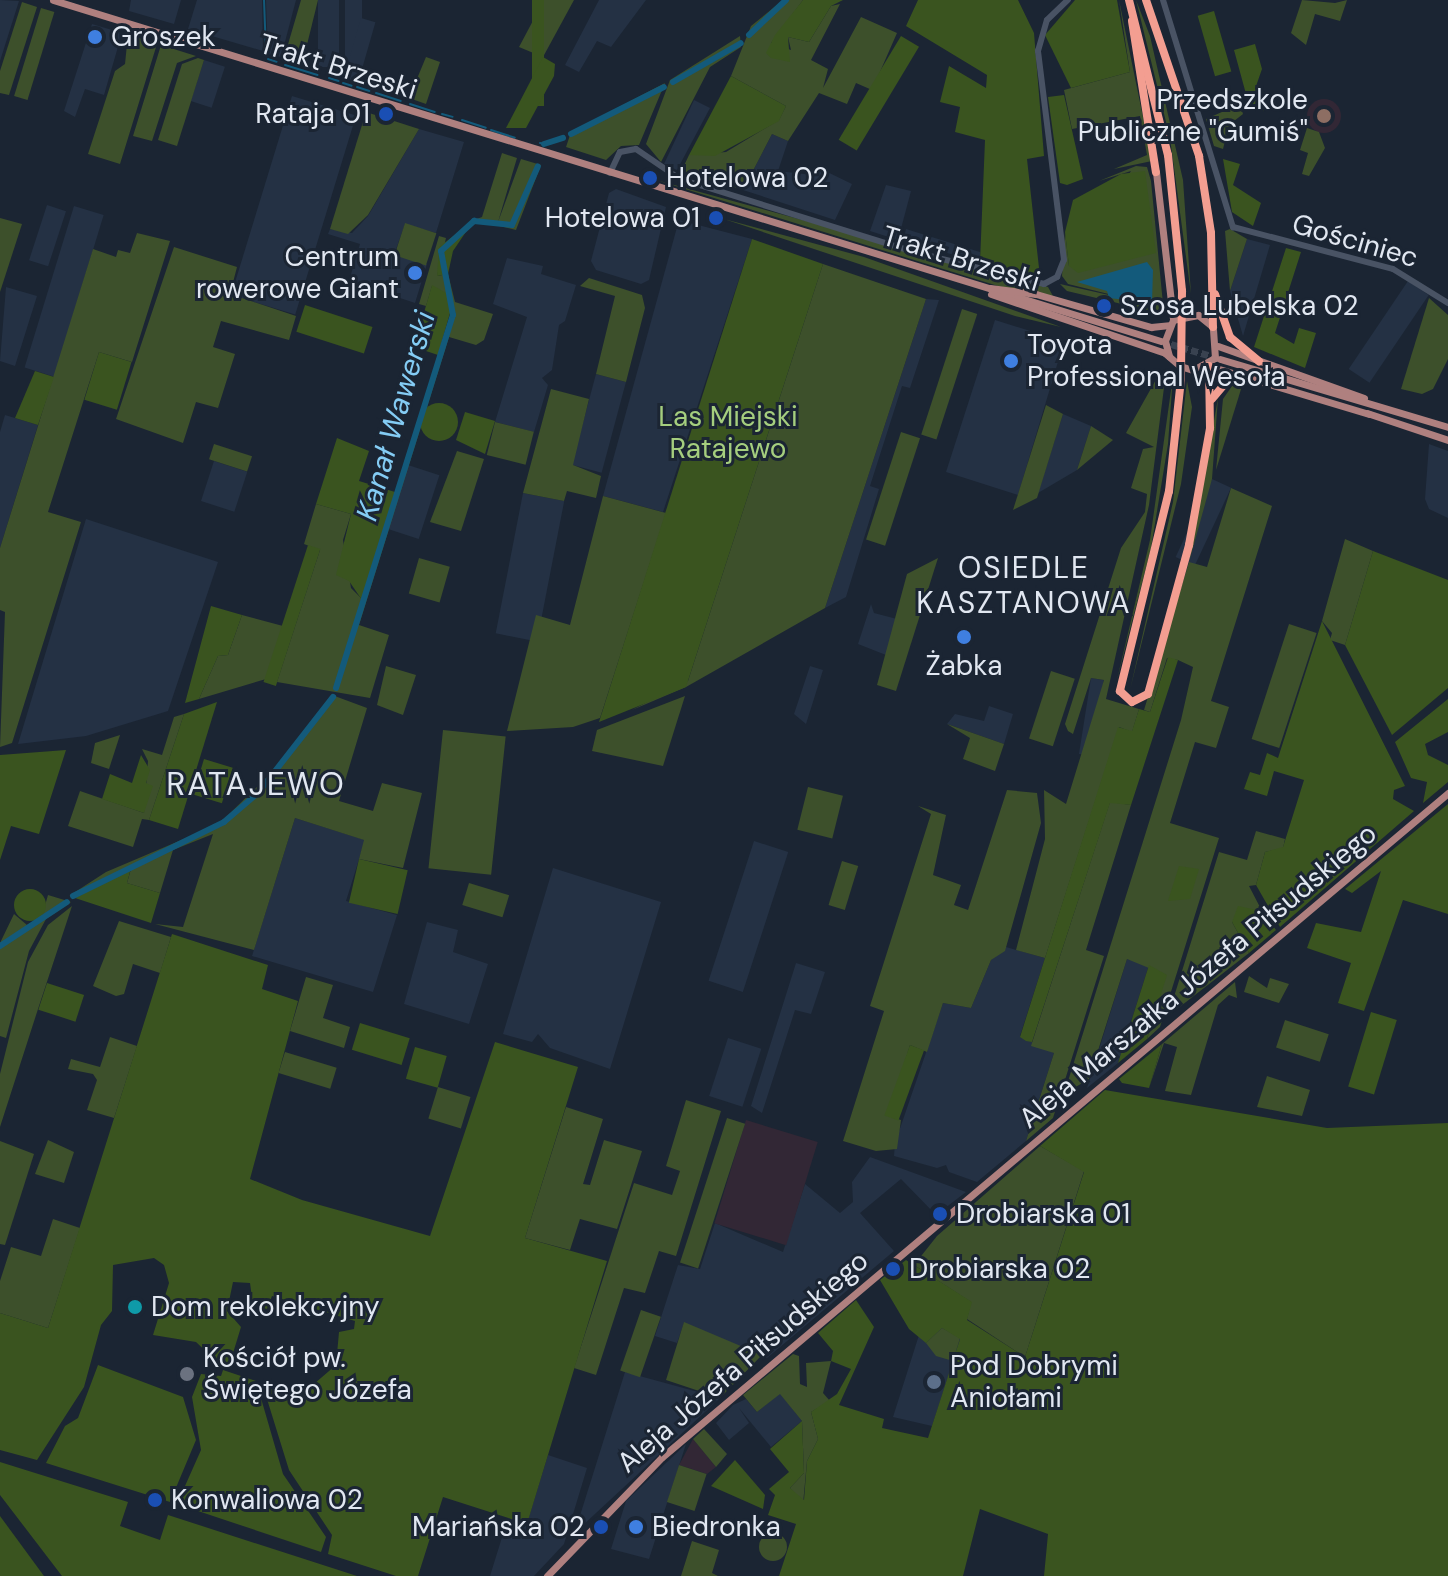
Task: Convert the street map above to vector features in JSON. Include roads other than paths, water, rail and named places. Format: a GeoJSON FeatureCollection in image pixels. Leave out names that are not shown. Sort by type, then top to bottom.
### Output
{"type":"FeatureCollection","features":[{"type":"Feature","properties":{"kind":"highway"},"geometry":{"type":"LineString","coordinates":[[1146,0],[1164,67],[1199,156],[1213,283],[1213,327]]}},
{"type":"Feature","properties":{"kind":"highway"},"geometry":{"type":"LineString","coordinates":[[1131,4],[1133,49],[1156,172]]}},
{"type":"Feature","properties":{"kind":"highway"},"geometry":{"type":"LineString","coordinates":[[1131,4],[1168,155],[1182,291],[1181,379],[1160,534],[1120,691],[1132,702],[1148,694],[1189,545],[1211,400],[1209,366]]}},
{"type":"Feature","properties":{"kind":"highway"},"geometry":{"type":"LineString","coordinates":[[1213,283],[1226,330],[1259,361]]}},
{"type":"Feature","properties":{"kind":"highway"},"geometry":{"type":"LineString","coordinates":[[1211,400],[1228,380],[1250,379]]}},
{"type":"Feature","properties":{"kind":"main road","name":"Trakt Brzeski"},"geometry":{"type":"LineString","coordinates":[[53,0],[610,175],[1161,341]]}},
{"type":"Feature","properties":{"kind":"main road"},"geometry":{"type":"LineString","coordinates":[[1156,172],[1171,322],[1169,356]]}},
{"type":"Feature","properties":{"kind":"main road"},"geometry":{"type":"LineString","coordinates":[[982,288],[1036,294],[1151,327],[1193,315],[1213,327],[1218,346],[1209,366]]}},
{"type":"Feature","properties":{"kind":"main road"},"geometry":{"type":"LineString","coordinates":[[982,288],[1031,312],[1169,356],[1186,369],[1209,366],[1448,440]]}},
{"type":"Feature","properties":{"kind":"main road"},"geometry":{"type":"LineString","coordinates":[[1218,346],[1448,427]]}},
{"type":"Feature","properties":{"kind":"main road"},"geometry":{"type":"LineString","coordinates":[[1220,359],[1311,389],[1369,414]]}},
{"type":"Feature","properties":{"kind":"main road"},"geometry":{"type":"LineString","coordinates":[[1311,389],[1376,404]]}},
{"type":"Feature","properties":{"kind":"main road","name":"Aleja Marszałka Józefa Piłsudskiego"},"geometry":{"type":"LineString","coordinates":[[977,1192],[1448,793]]}},
{"type":"Feature","properties":{"kind":"main road","name":"Aleja Józefa Piłsudskiego"},"geometry":{"type":"LineString","coordinates":[[547,1576],[662,1457],[977,1192]]}},
{"type":"Feature","properties":{"kind":"street","name":"Trakt Brzeski"},"geometry":{"type":"LineString","coordinates":[[610,175],[620,152],[636,149],[680,179],[1026,282],[1054,280],[1064,260],[1043,95],[1039,38],[1068,0]]}},
{"type":"Feature","properties":{"kind":"street","name":"Gościniec"},"geometry":{"type":"LineString","coordinates":[[1163,0],[1228,219],[1244,233],[1393,269],[1448,303]]}},
{"type":"Feature","properties":{"kind":"water"},"geometry":{"type":"Polygon","coordinates":[[[1147,262],[1153,270],[1152,303],[1109,298],[1107,291],[1077,282],[1147,262]]]}},
{"type":"Feature","properties":{"kind":"waterway"},"geometry":{"type":"LineString","coordinates":[[264,0],[266,51]]}},
{"type":"Feature","properties":{"kind":"waterway","name":"Kanał Wawerski"},"geometry":{"type":"LineString","coordinates":[[749,35],[786,0]]}},
{"type":"Feature","properties":{"kind":"waterway","name":"Kanał Wawerski"},"geometry":{"type":"LineString","coordinates":[[673,82],[741,43]]}},
{"type":"Feature","properties":{"kind":"waterway"},"geometry":{"type":"LineString","coordinates":[[268,59],[277,62]]}},
{"type":"Feature","properties":{"kind":"waterway"},"geometry":{"type":"LineString","coordinates":[[285,65],[318,75]]}},
{"type":"Feature","properties":{"kind":"waterway"},"geometry":{"type":"LineString","coordinates":[[329,78],[339,81]]}},
{"type":"Feature","properties":{"kind":"waterway"},"geometry":{"type":"LineString","coordinates":[[343,83],[352,86]]}},
{"type":"Feature","properties":{"kind":"waterway"},"geometry":{"type":"LineString","coordinates":[[357,87],[369,91]]}},
{"type":"Feature","properties":{"kind":"waterway","name":"Kanał Wawerski"},"geometry":{"type":"LineString","coordinates":[[571,134],[664,87]]}},
{"type":"Feature","properties":{"kind":"waterway"},"geometry":{"type":"LineString","coordinates":[[376,93],[401,101]]}},
{"type":"Feature","properties":{"kind":"waterway"},"geometry":{"type":"LineString","coordinates":[[410,104],[435,112]]}},
{"type":"Feature","properties":{"kind":"waterway"},"geometry":{"type":"LineString","coordinates":[[442,114],[453,117]]}},
{"type":"Feature","properties":{"kind":"waterway"},"geometry":{"type":"LineString","coordinates":[[462,120],[486,128]]}},
{"type":"Feature","properties":{"kind":"waterway"},"geometry":{"type":"LineString","coordinates":[[491,130],[515,138]]}},
{"type":"Feature","properties":{"kind":"waterway","name":"Kanał Wawerski"},"geometry":{"type":"LineString","coordinates":[[544,144],[563,138]]}},
{"type":"Feature","properties":{"kind":"waterway","name":"Kanał Wawerski"},"geometry":{"type":"LineString","coordinates":[[540,143],[544,144]]}},
{"type":"Feature","properties":{"kind":"waterway","name":"Kanał Wawerski"},"geometry":{"type":"LineString","coordinates":[[336,688],[453,315],[441,251],[474,221],[512,225],[538,166]]}},
{"type":"Feature","properties":{"kind":"waterway","name":"Kanał Wawerski"},"geometry":{"type":"LineString","coordinates":[[73,896],[224,822],[258,793],[333,697]]}},
{"type":"Feature","properties":{"kind":"waterway","name":"Kanał Wawerski"},"geometry":{"type":"LineString","coordinates":[[0,946],[67,902]]}},
{"type":"Feature","properties":{"kind":"tunnel"},"geometry":{"type":"LineString","coordinates":[[1161,341],[1218,358]]}},
{"type":"Feature","properties":{"kind":"place","name":"Groszek"},"geometry":{"type":"Point","coordinates":[95,37]}},
{"type":"Feature","properties":{"kind":"place","name":"Rataja 01"},"geometry":{"type":"Point","coordinates":[386,114]}},
{"type":"Feature","properties":{"kind":"place","name":"Przedszkole Publiczne \"Gumiś\""},"geometry":{"type":"Point","coordinates":[1324,116]}},
{"type":"Feature","properties":{"kind":"place","name":"Hotelowa 02"},"geometry":{"type":"Point","coordinates":[650,178]}},
{"type":"Feature","properties":{"kind":"place","name":"Hotelowa 01"},"geometry":{"type":"Point","coordinates":[716,218]}},
{"type":"Feature","properties":{"kind":"place","name":"Centrum rowerowe Giant"},"geometry":{"type":"Point","coordinates":[415,273]}},
{"type":"Feature","properties":{"kind":"place","name":"Szosa Lubelska 02"},"geometry":{"type":"Point","coordinates":[1104,306]}},
{"type":"Feature","properties":{"kind":"place","name":"Toyota Professional Wesoła"},"geometry":{"type":"Point","coordinates":[1011,361]}},
{"type":"Feature","properties":{"kind":"place","name":"Żabka"},"geometry":{"type":"Point","coordinates":[964,637]}},
{"type":"Feature","properties":{"kind":"place","name":"Drobiarska 01"},"geometry":{"type":"Point","coordinates":[940,1214]}},
{"type":"Feature","properties":{"kind":"place","name":"Drobiarska 02"},"geometry":{"type":"Point","coordinates":[893,1269]}},
{"type":"Feature","properties":{"kind":"place","name":"Dom rekolekcyjny"},"geometry":{"type":"Point","coordinates":[135,1307]}},
{"type":"Feature","properties":{"kind":"place","name":"Kościół pw. Świętego Józefa"},"geometry":{"type":"Point","coordinates":[187,1374]}},
{"type":"Feature","properties":{"kind":"place","name":"Pod Dobrymi Aniołami"},"geometry":{"type":"Point","coordinates":[934,1382]}},
{"type":"Feature","properties":{"kind":"place","name":"Konwaliowa 02"},"geometry":{"type":"Point","coordinates":[155,1500]}},
{"type":"Feature","properties":{"kind":"place","name":"Mariańska 02"},"geometry":{"type":"Point","coordinates":[601,1527]}},
{"type":"Feature","properties":{"kind":"place","name":"Biedronka"},"geometry":{"type":"Point","coordinates":[636,1527]}},
{"type":"Feature","properties":{"kind":"district","name":"OSIEDLE KASZTANOWA"},"geometry":{"type":"Point","coordinates":[1024,585]}},
{"type":"Feature","properties":{"kind":"district","name":"RATAJEWO"},"geometry":{"type":"Point","coordinates":[256,784]}},
{"type":"Feature","properties":{"kind":"park label","name":"Las Miejski Ratajewo"},"geometry":{"type":"Point","coordinates":[728,433]}}]}
